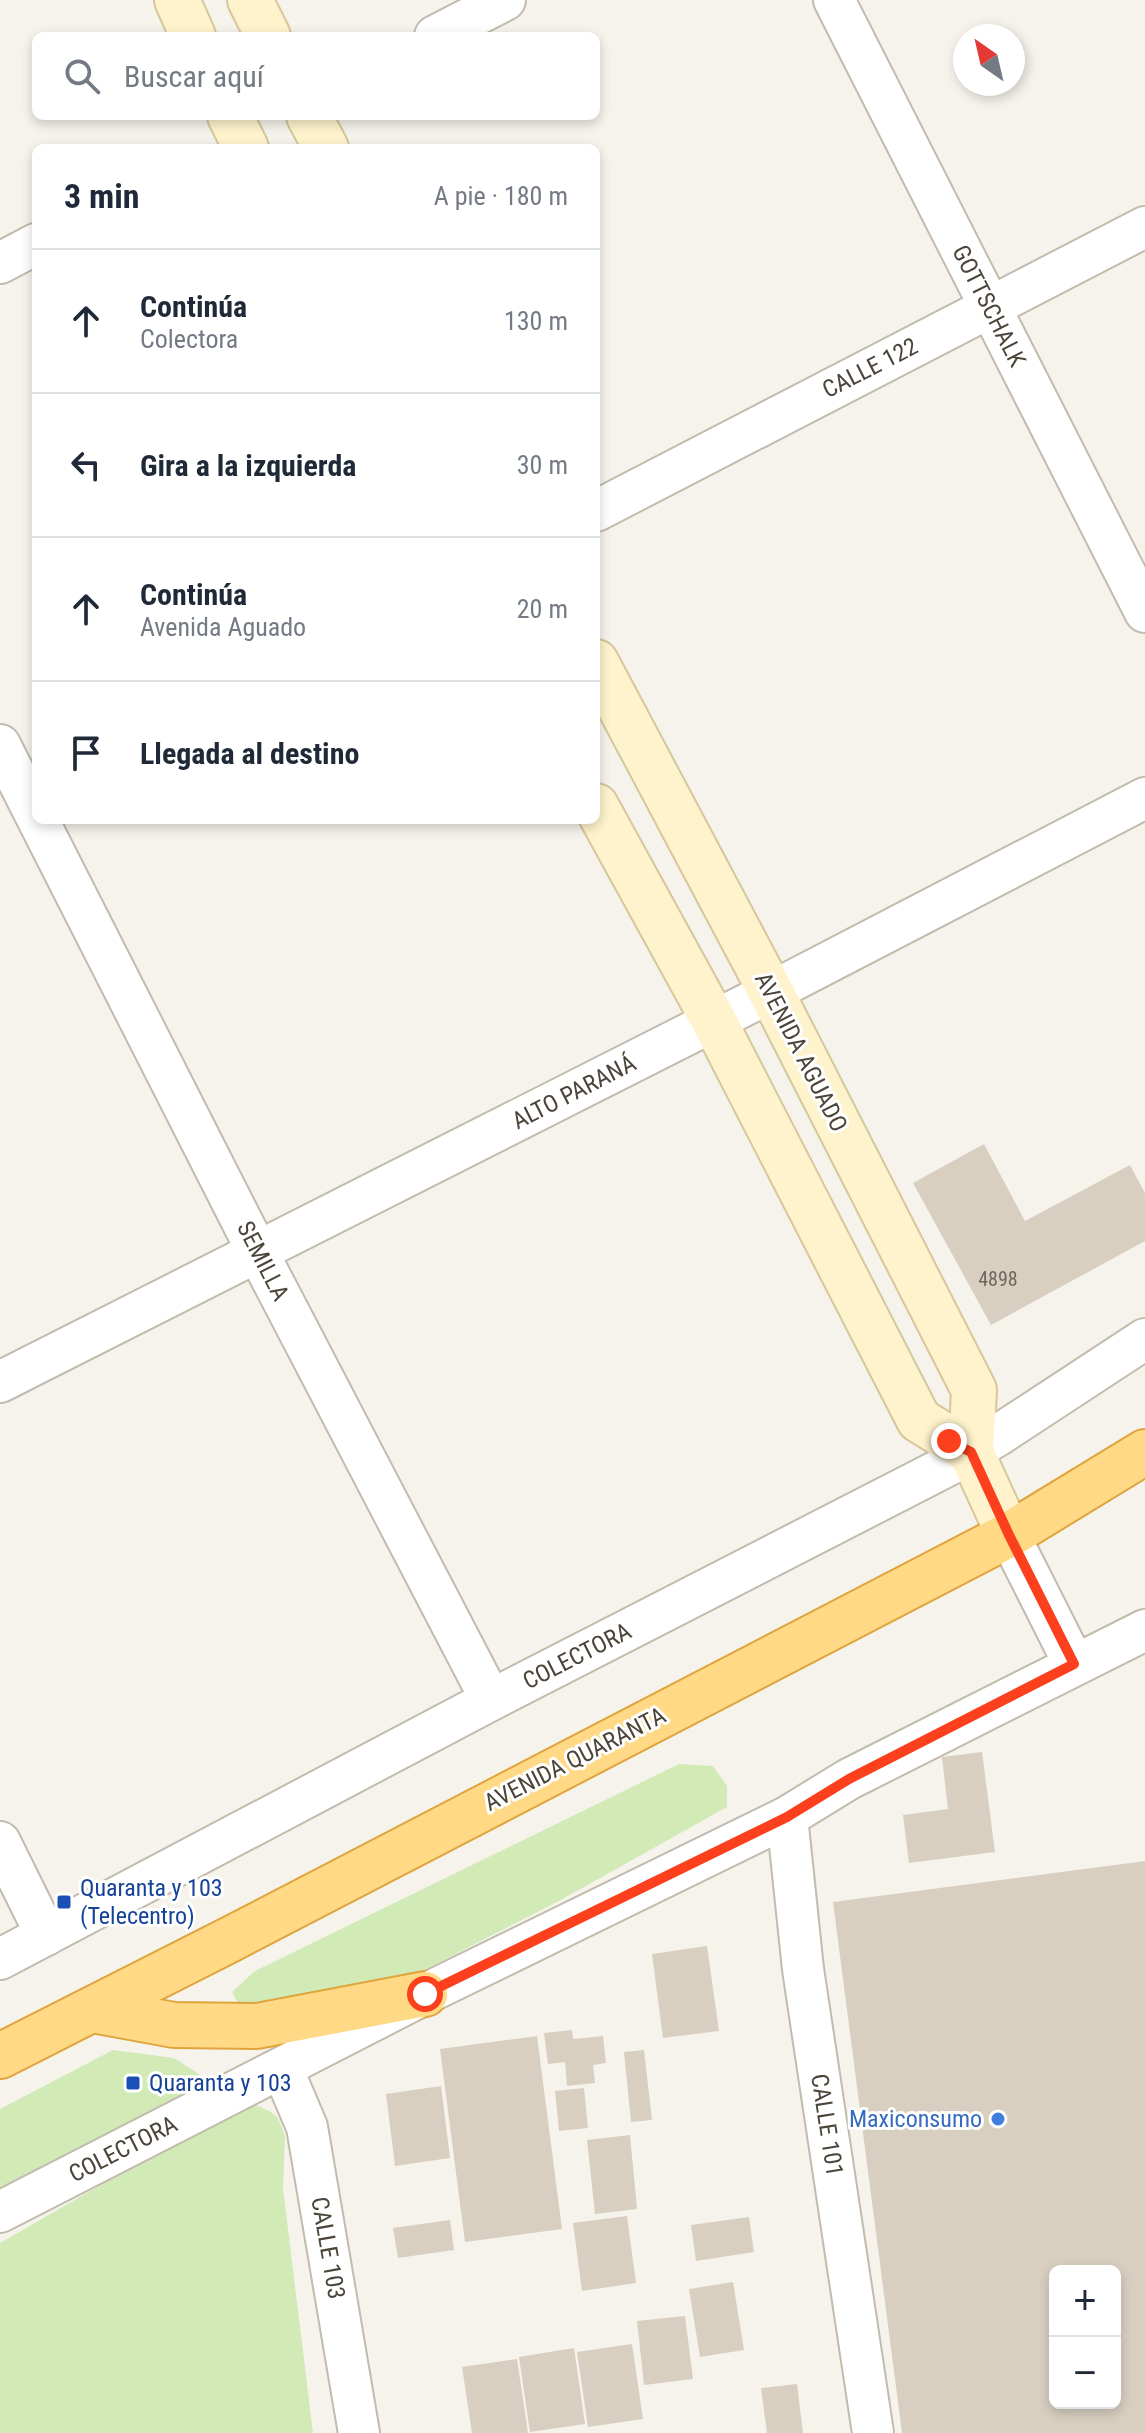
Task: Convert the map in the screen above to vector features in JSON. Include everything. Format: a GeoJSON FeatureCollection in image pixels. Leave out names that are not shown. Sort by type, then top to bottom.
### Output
{"type":"FeatureCollection","features":[{"type":"Feature","properties":{"kind":"highway","name":"AVENIDA QUARANTA"},"geometry":{"type":"LineString","coordinates":[[0,2056],[1009,1535],[1145,1452]]}},
{"type":"Feature","properties":{"kind":"highway"},"geometry":{"type":"LineString","coordinates":[[92,2010],[174,2025],[257,2026],[425,1994]]}},
{"type":"Feature","properties":{"kind":"main road"},"geometry":{"type":"LineString","coordinates":[[177,0],[191,32]]}},
{"type":"Feature","properties":{"kind":"main road"},"geometry":{"type":"LineString","coordinates":[[250,0],[266,32]]}},
{"type":"Feature","properties":{"kind":"main road"},"geometry":{"type":"LineString","coordinates":[[311,120],[324,144]]}},
{"type":"Feature","properties":{"kind":"main road","name":"AVENIDA AGUADO"},"geometry":{"type":"LineString","coordinates":[[600,670],[771,992],[974,1390],[971,1452],[1009,1535]]}},
{"type":"Feature","properties":{"kind":"main road"},"geometry":{"type":"LineString","coordinates":[[600,813],[714,1021],[919,1420],[971,1452]]}},
{"type":"Feature","properties":{"kind":"street"},"geometry":{"type":"LineString","coordinates":[[443,32],[505,0]]}},
{"type":"Feature","properties":{"kind":"street","name":"GOTTSCHALK"},"geometry":{"type":"LineString","coordinates":[[834,0],[1145,612]]}},
{"type":"Feature","properties":{"kind":"street","name":"CALLE 122"},"geometry":{"type":"LineString","coordinates":[[600,509],[1145,227]]}},
{"type":"Feature","properties":{"kind":"street"},"geometry":{"type":"LineString","coordinates":[[0,263],[32,246]]}},
{"type":"Feature","properties":{"kind":"street","name":"SEMILLA"},"geometry":{"type":"LineString","coordinates":[[0,745],[28,810]]}},
{"type":"Feature","properties":{"kind":"street","name":"ALTO PARANÁ"},"geometry":{"type":"LineString","coordinates":[[0,1382],[771,992],[1145,798]]}},
{"type":"Feature","properties":{"kind":"street","name":"SEMILLA"},"geometry":{"type":"LineString","coordinates":[[35,824],[491,1700]]}},
{"type":"Feature","properties":{"kind":"street","name":"COLECTORA"},"geometry":{"type":"LineString","coordinates":[[0,1959],[971,1452],[1145,1339]]}},
{"type":"Feature","properties":{"kind":"street"},"geometry":{"type":"LineString","coordinates":[[1009,1535],[1074,1664]]}},
{"type":"Feature","properties":{"kind":"street","name":"COLECTORA"},"geometry":{"type":"LineString","coordinates":[[0,2212],[425,1994],[787,1817],[849,1779],[1145,1630]]}},
{"type":"Feature","properties":{"kind":"street","name":"CALLE 101"},"geometry":{"type":"LineString","coordinates":[[787,1817],[803,1969],[873,2433]]}},
{"type":"Feature","properties":{"kind":"street"},"geometry":{"type":"LineString","coordinates":[[0,1842],[46,1935]]}},
{"type":"Feature","properties":{"kind":"street","name":"CALLE 103"},"geometry":{"type":"LineString","coordinates":[[282,2068],[307,2127],[359,2433]]}},
{"type":"Feature","properties":{"kind":"green space"},"geometry":{"type":"Polygon","coordinates":[[[679,1764],[713,1766],[727,1786],[727,1807],[557,1902],[395,1985],[240,2007],[232,1992],[255,1971],[679,1764]]]}},
{"type":"Feature","properties":{"kind":"green space"},"geometry":{"type":"Polygon","coordinates":[[[113,2050],[174,2058],[210,2081],[0,2188],[0,2109],[113,2050]]]}},
{"type":"Feature","properties":{"kind":"green space"},"geometry":{"type":"Polygon","coordinates":[[[256,2105],[278,2118],[285,2136],[283,2188],[313,2433],[0,2433],[0,2243],[222,2115],[239,2107],[256,2105]]]}},
{"type":"Feature","properties":{"kind":"building"},"geometry":{"type":"Polygon","coordinates":[[[984,1144],[1025,1221],[1130,1165],[1145,1193],[1145,1241],[991,1325],[913,1183],[984,1144]]]}},
{"type":"Feature","properties":{"kind":"building"},"geometry":{"type":"Polygon","coordinates":[[[982,1752],[995,1852],[909,1863],[903,1815],[948,1809],[942,1757],[982,1752]]]}},
{"type":"Feature","properties":{"kind":"building","name":"Maxiconsumo"},"geometry":{"type":"Polygon","coordinates":[[[1145,1861],[1145,2433],[902,2433],[833,1902],[1145,1861]]]}},
{"type":"Feature","properties":{"kind":"building"},"geometry":{"type":"Polygon","coordinates":[[[707,1946],[719,2031],[663,2038],[652,1954],[707,1946]]]}},
{"type":"Feature","properties":{"kind":"building"},"geometry":{"type":"Polygon","coordinates":[[[572,2030],[573,2039],[603,2036],[606,2063],[593,2065],[595,2083],[567,2086],[565,2062],[548,2064],[544,2033],[572,2030]]]}},
{"type":"Feature","properties":{"kind":"building"},"geometry":{"type":"Polygon","coordinates":[[[537,2036],[562,2229],[465,2242],[440,2049],[537,2036]]]}},
{"type":"Feature","properties":{"kind":"building"},"geometry":{"type":"Polygon","coordinates":[[[644,2050],[652,2120],[631,2122],[624,2052],[644,2050]]]}},
{"type":"Feature","properties":{"kind":"building"},"geometry":{"type":"Polygon","coordinates":[[[441,2086],[450,2158],[395,2166],[386,2094],[441,2086]]]}},
{"type":"Feature","properties":{"kind":"building"},"geometry":{"type":"Polygon","coordinates":[[[584,2088],[588,2128],[559,2131],[555,2091],[584,2088]]]}},
{"type":"Feature","properties":{"kind":"building"},"geometry":{"type":"Polygon","coordinates":[[[630,2135],[637,2209],[595,2214],[587,2140],[630,2135]]]}},
{"type":"Feature","properties":{"kind":"building"},"geometry":{"type":"Polygon","coordinates":[[[627,2216],[636,2283],[582,2291],[573,2223],[627,2216]]]}},
{"type":"Feature","properties":{"kind":"building"},"geometry":{"type":"Polygon","coordinates":[[[749,2217],[754,2252],[696,2261],[691,2225],[749,2217]]]}},
{"type":"Feature","properties":{"kind":"building"},"geometry":{"type":"Polygon","coordinates":[[[450,2220],[454,2250],[398,2258],[393,2228],[450,2220]]]}},
{"type":"Feature","properties":{"kind":"building"},"geometry":{"type":"Polygon","coordinates":[[[733,2282],[744,2350],[700,2357],[689,2289],[733,2282]]]}},
{"type":"Feature","properties":{"kind":"building"},"geometry":{"type":"Polygon","coordinates":[[[685,2316],[693,2379],[644,2385],[637,2321],[685,2316]]]}},
{"type":"Feature","properties":{"kind":"building"},"geometry":{"type":"Polygon","coordinates":[[[632,2344],[643,2419],[588,2427],[577,2352],[632,2344]]]}},
{"type":"Feature","properties":{"kind":"building"},"geometry":{"type":"Polygon","coordinates":[[[574,2348],[585,2424],[530,2432],[519,2357],[574,2348]]]}},
{"type":"Feature","properties":{"kind":"building"},"geometry":{"type":"Polygon","coordinates":[[[517,2359],[528,2433],[472,2433],[462,2367],[517,2359]]]}},
{"type":"Feature","properties":{"kind":"building"},"geometry":{"type":"Polygon","coordinates":[[[797,2384],[803,2433],[767,2433],[761,2388],[797,2384]]]}},
{"type":"Feature","properties":{"kind":"place","name":"Quaranta y 103 (Telecentro)"},"geometry":{"type":"Point","coordinates":[64,1902]}},
{"type":"Feature","properties":{"kind":"place","name":"Quaranta y 103"},"geometry":{"type":"Point","coordinates":[133,2083]}},
{"type":"Feature","properties":{"kind":"place","name":"Maxiconsumo"},"geometry":{"type":"Point","coordinates":[998,2119]}},
{"type":"Feature","properties":{"kind":"route"},"geometry":{"type":"LineString","coordinates":[[425,1994],[787,1817],[849,1779],[1074,1664],[971,1452],[949,1441]]}}]}
